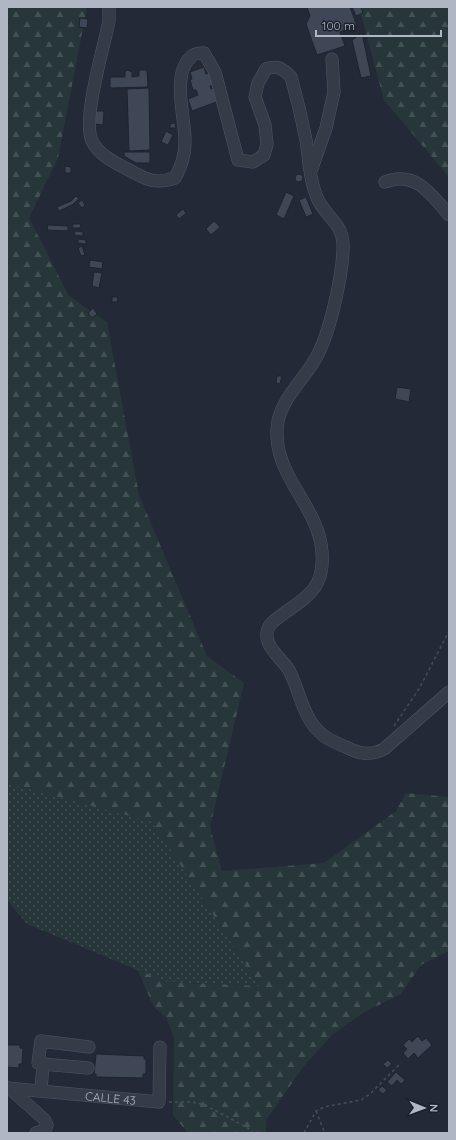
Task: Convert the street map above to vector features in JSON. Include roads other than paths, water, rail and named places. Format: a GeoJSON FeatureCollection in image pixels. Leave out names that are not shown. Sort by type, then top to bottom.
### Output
{"type":"FeatureCollection","features":[{"type":"Feature","properties":{"kind":"street"},"geometry":{"type":"LineString","coordinates":[[109,7],[109,21],[89,122],[92,141],[107,159],[151,182],[163,182],[175,178],[184,162],[186,141],[181,106],[184,64],[193,55],[204,53],[215,72],[238,160],[253,162],[264,155],[267,144],[266,125],[255,97],[258,83],[266,69],[275,66],[284,70],[291,78],[306,141],[309,175],[316,197],[322,209],[340,227],[343,243],[338,288],[324,342],[317,357],[280,413],[277,438],[279,455],[285,471],[317,530],[322,551],[323,572],[319,583],[312,592],[270,624],[267,631],[267,639],[286,665],[297,684],[306,712],[324,736],[362,754],[379,752],[449,692]]}},
{"type":"Feature","properties":{"kind":"street"},"geometry":{"type":"LineString","coordinates":[[309,175],[326,128],[334,92],[332,59]]}},
{"type":"Feature","properties":{"kind":"street"},"geometry":{"type":"LineString","coordinates":[[385,182],[403,178],[416,182],[434,198],[449,215]]}},
{"type":"Feature","properties":{"kind":"street"},"geometry":{"type":"LineString","coordinates":[[88,1068],[38,1063],[41,1041],[89,1047]]}},
{"type":"Feature","properties":{"kind":"street","name":"CALLE 43"},"geometry":{"type":"LineString","coordinates":[[8,1088],[159,1102],[160,1047]]}},
{"type":"Feature","properties":{"kind":"street"},"geometry":{"type":"LineString","coordinates":[[41,1090],[43,1064]]}},
{"type":"Feature","properties":{"kind":"street"},"geometry":{"type":"LineString","coordinates":[[8,1088],[44,1119],[47,1125],[44,1130],[36,1133]]}}]}
